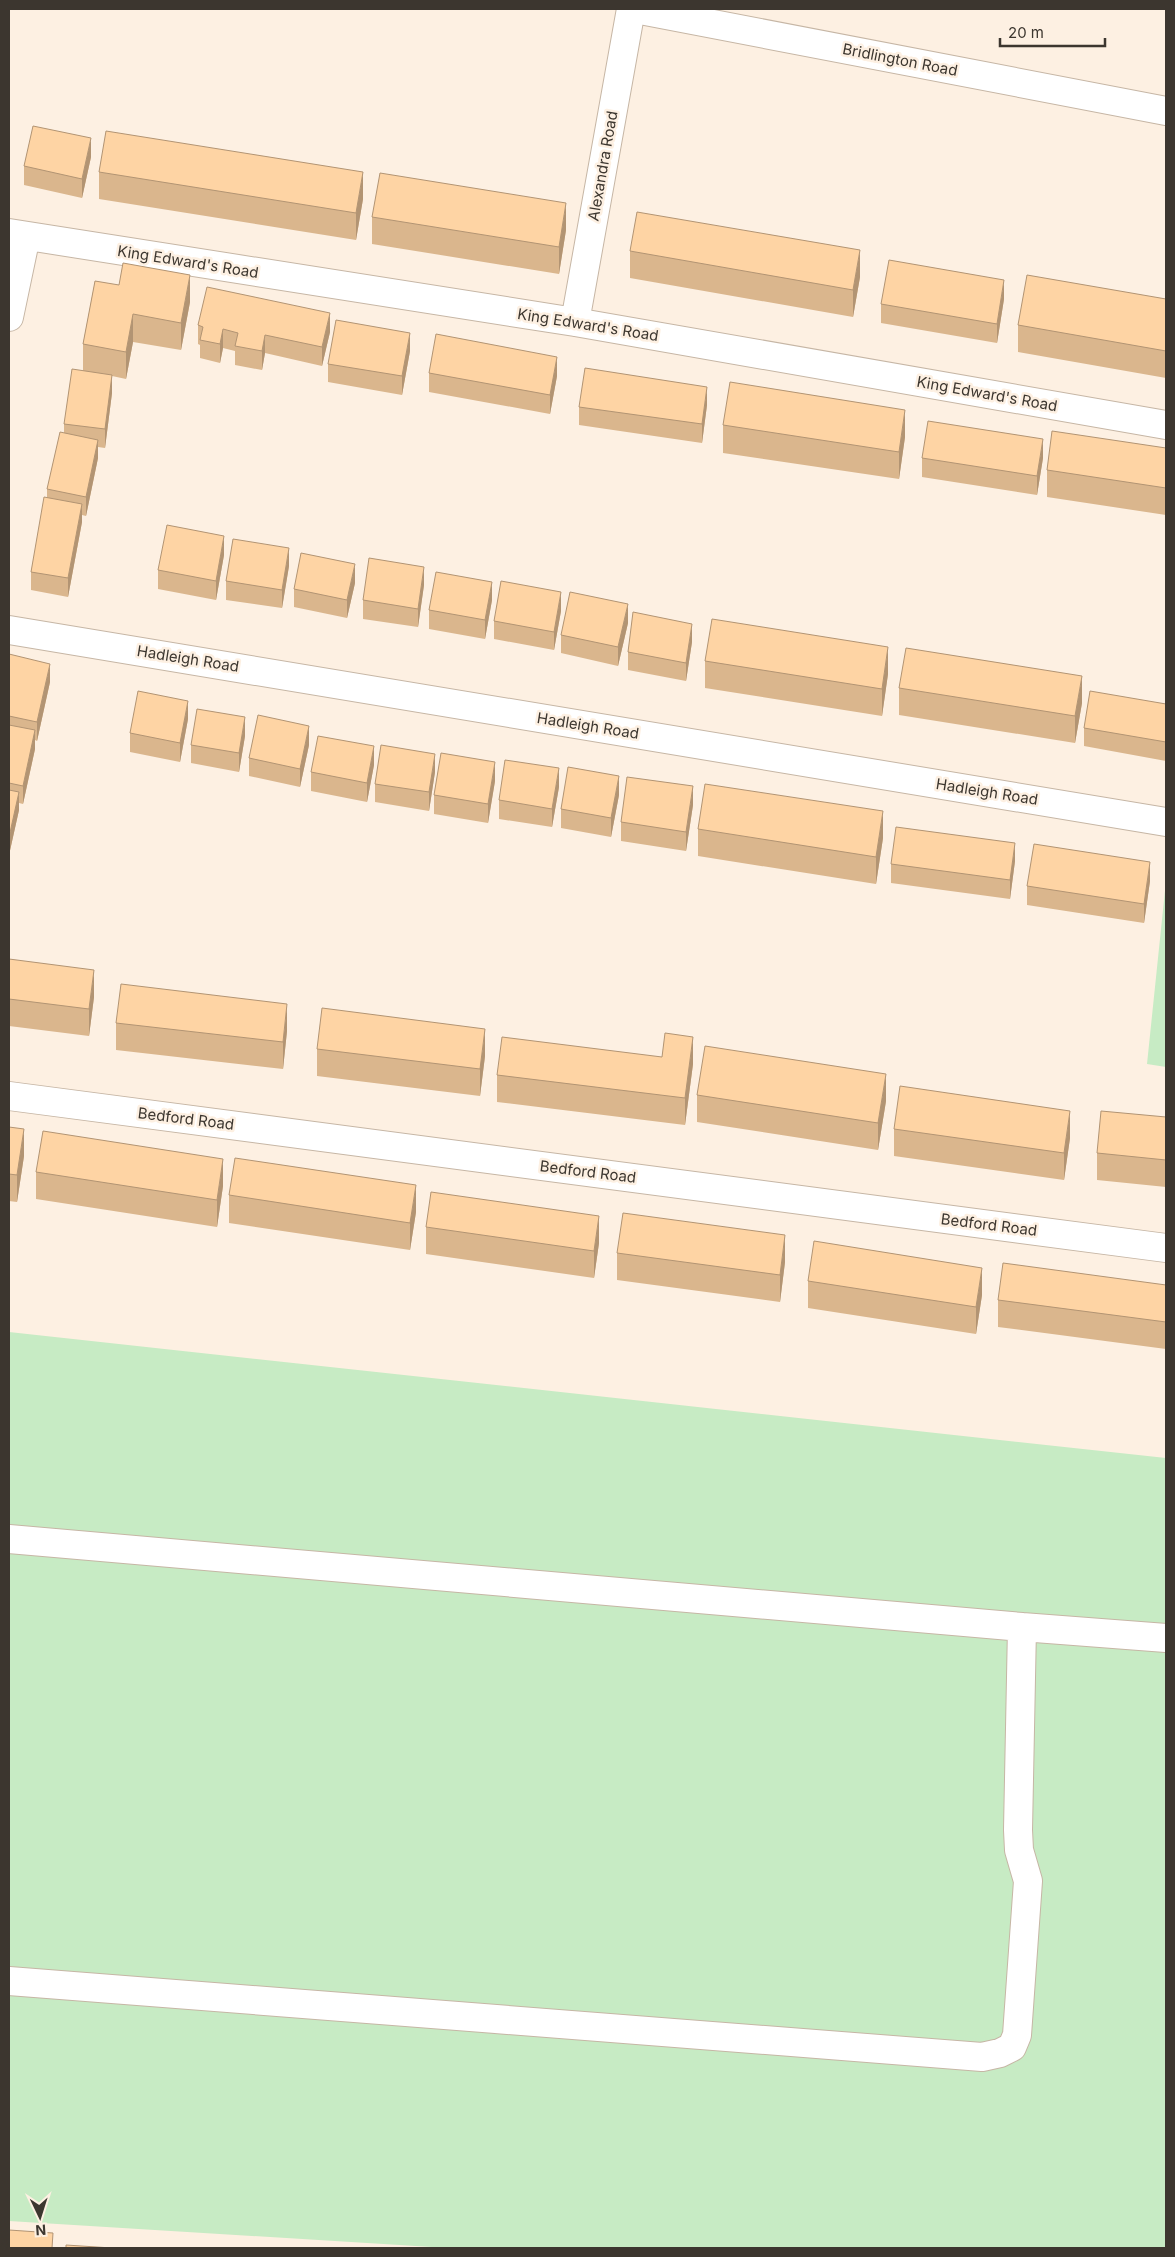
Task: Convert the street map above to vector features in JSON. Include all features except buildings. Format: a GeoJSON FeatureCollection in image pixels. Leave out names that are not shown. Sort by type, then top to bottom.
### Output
{"type":"FeatureCollection","features":[{"type":"Feature","properties":{"kind":"street","name":"Bridlington Road"},"geometry":{"type":"LineString","coordinates":[[633,9],[1166,111]]}},
{"type":"Feature","properties":{"kind":"street","name":"Alexandra Road"},"geometry":{"type":"LineString","coordinates":[[575,322],[633,9]]}},
{"type":"Feature","properties":{"kind":"street","name":"King Edward's Road"},"geometry":{"type":"LineString","coordinates":[[18,235],[575,322],[1166,425]]}},
{"type":"Feature","properties":{"kind":"street"},"geometry":{"type":"LineString","coordinates":[[9,317],[18,235]]}},
{"type":"Feature","properties":{"kind":"street","name":"Hadleigh Road"},"geometry":{"type":"LineString","coordinates":[[9,630],[1166,822]]}},
{"type":"Feature","properties":{"kind":"street","name":"Bedford Road"},"geometry":{"type":"LineString","coordinates":[[9,1096],[1166,1248]]}},
{"type":"Feature","properties":{"kind":"street"},"geometry":{"type":"LineString","coordinates":[[9,1538],[1166,1638]]}},
{"type":"Feature","properties":{"kind":"street"},"geometry":{"type":"LineString","coordinates":[[9,1980],[982,2057],[1000,2053],[1012,2047],[1017,2035],[1028,1881],[1019,1850],[1018,1830],[1022,1627]]}},
{"type":"Feature","properties":{"kind":"green space"},"geometry":{"type":"Polygon","coordinates":[[[1166,881],[1166,1067],[1147,1064],[1166,881]]]}},
{"type":"Feature","properties":{"kind":"green space"},"geometry":{"type":"Polygon","coordinates":[[[9,1332],[1166,1458],[1166,2248],[448,2248],[9,2221],[9,1332]]]}}]}
